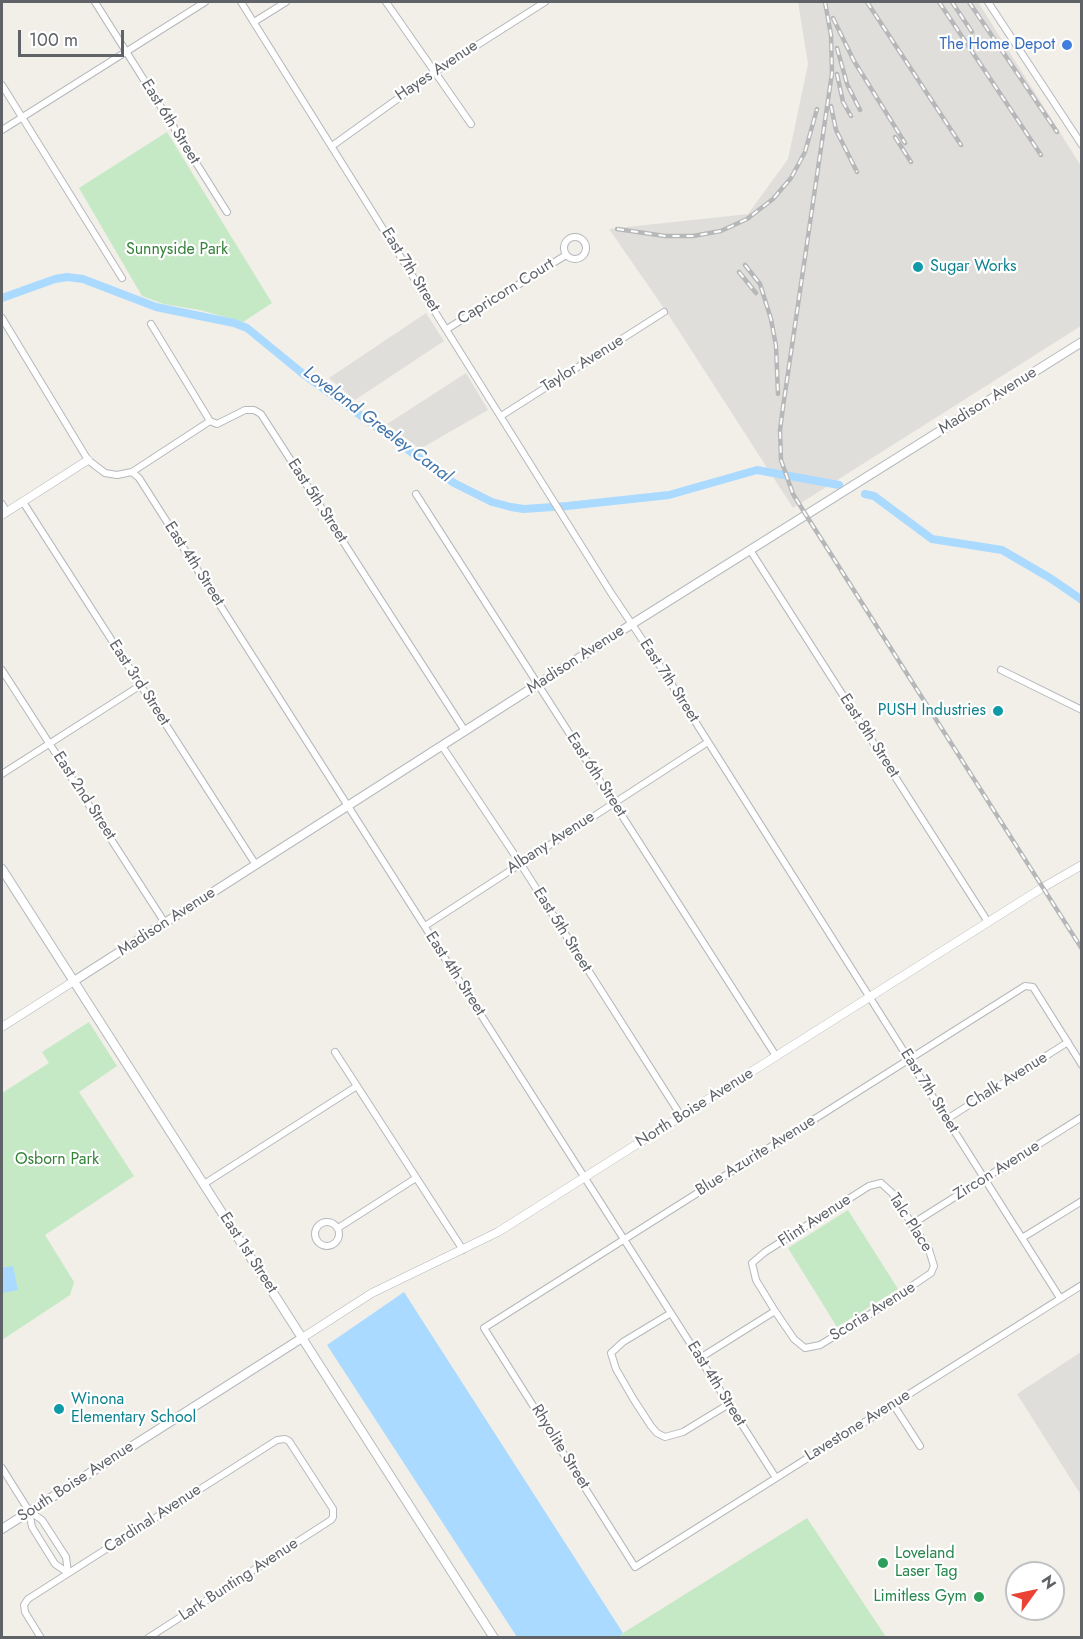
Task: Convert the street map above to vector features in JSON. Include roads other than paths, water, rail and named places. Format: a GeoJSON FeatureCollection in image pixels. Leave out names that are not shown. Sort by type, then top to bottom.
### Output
{"type":"FeatureCollection","features":[{"type":"Feature","properties":{"kind":"main road","name":"Madison Avenue"},"geometry":{"type":"LineString","coordinates":[[74,981],[632,624],[1082,342]]}},
{"type":"Feature","properties":{"kind":"main road","name":"East 1st Street"},"geometry":{"type":"LineString","coordinates":[[2,869],[494,1638]]}},
{"type":"Feature","properties":{"kind":"main road","name":"South Boise Avenue"},"geometry":{"type":"LineString","coordinates":[[2,1529],[302,1338]]}},
{"type":"Feature","properties":{"kind":"street","name":"East 6th Street"},"geometry":{"type":"LineString","coordinates":[[95,2],[227,212]]}},
{"type":"Feature","properties":{"kind":"street"},"geometry":{"type":"LineString","coordinates":[[2,130],[205,2]]}},
{"type":"Feature","properties":{"kind":"street","name":"East 7th Street"},"geometry":{"type":"LineString","coordinates":[[241,2],[563,516],[1060,1298]]}},
{"type":"Feature","properties":{"kind":"street"},"geometry":{"type":"LineString","coordinates":[[254,22],[286,2]]}},
{"type":"Feature","properties":{"kind":"street"},"geometry":{"type":"LineString","coordinates":[[386,2],[471,124]]}},
{"type":"Feature","properties":{"kind":"street","name":"Hayes Avenue"},"geometry":{"type":"LineString","coordinates":[[332,146],[435,72],[545,2]]}},
{"type":"Feature","properties":{"kind":"street"},"geometry":{"type":"LineString","coordinates":[[987,2],[1082,145]]}},
{"type":"Feature","properties":{"kind":"street"},"geometry":{"type":"LineString","coordinates":[[2,85],[122,278]]}},
{"type":"Feature","properties":{"kind":"street","name":"Capricorn Court"},"geometry":{"type":"LineString","coordinates":[[447,329],[566,255]]}},
{"type":"Feature","properties":{"kind":"street","name":"Taylor Avenue"},"geometry":{"type":"LineString","coordinates":[[501,416],[664,312]]}},
{"type":"Feature","properties":{"kind":"street"},"geometry":{"type":"LineString","coordinates":[[2,318],[88,460],[109,475],[132,472]]}},
{"type":"Feature","properties":{"kind":"street"},"geometry":{"type":"LineString","coordinates":[[152,324],[210,421]]}},
{"type":"Feature","properties":{"kind":"street","name":"East 5th Street"},"geometry":{"type":"LineString","coordinates":[[132,472],[210,421],[217,424],[250,409],[261,414],[465,731]]}},
{"type":"Feature","properties":{"kind":"street"},"geometry":{"type":"LineString","coordinates":[[2,504],[4,514],[88,460]]}},
{"type":"Feature","properties":{"kind":"street","name":"East 4th Street"},"geometry":{"type":"LineString","coordinates":[[132,472],[139,478],[776,1478]]}},
{"type":"Feature","properties":{"kind":"street","name":"East 6th Street"},"geometry":{"type":"LineString","coordinates":[[416,494],[776,1056]]}},
{"type":"Feature","properties":{"kind":"street","name":"East 3rd Street"},"geometry":{"type":"LineString","coordinates":[[23,502],[256,865]]}},
{"type":"Feature","properties":{"kind":"street","name":"East 8th Street"},"geometry":{"type":"LineString","coordinates":[[750,550],[988,922]]}},
{"type":"Feature","properties":{"kind":"street","name":"East 2nd Street"},"geometry":{"type":"LineString","coordinates":[[2,670],[165,923]]}},
{"type":"Feature","properties":{"kind":"street"},"geometry":{"type":"LineString","coordinates":[[1001,670],[1082,710]]}},
{"type":"Feature","properties":{"kind":"street"},"geometry":{"type":"LineString","coordinates":[[2,774],[141,685]]}},
{"type":"Feature","properties":{"kind":"street","name":"Albany Avenue"},"geometry":{"type":"LineString","coordinates":[[425,926],[520,862],[708,742]]}},
{"type":"Feature","properties":{"kind":"street","name":"East 5th Street"},"geometry":{"type":"LineString","coordinates":[[442,746],[520,862],[681,1116]]}},
{"type":"Feature","properties":{"kind":"street","name":"North Boise Avenue"},"geometry":{"type":"LineString","coordinates":[[302,1338],[372,1293],[498,1232],[1082,865]]}},
{"type":"Feature","properties":{"kind":"street"},"geometry":{"type":"LineString","coordinates":[[2,1027],[74,981]]}},
{"type":"Feature","properties":{"kind":"street","name":"Blue Azurite Avenue"},"geometry":{"type":"LineString","coordinates":[[484,1328],[1024,986],[1033,987],[1068,1042]]}},
{"type":"Feature","properties":{"kind":"street"},"geometry":{"type":"LineString","coordinates":[[1068,1042],[1082,1065]]}},
{"type":"Feature","properties":{"kind":"street","name":"Chalk Avenue"},"geometry":{"type":"LineString","coordinates":[[947,1119],[1068,1042]]}},
{"type":"Feature","properties":{"kind":"street"},"geometry":{"type":"LineString","coordinates":[[335,1052],[463,1250]]}},
{"type":"Feature","properties":{"kind":"street"},"geometry":{"type":"LineString","coordinates":[[204,1184],[357,1086]]}},
{"type":"Feature","properties":{"kind":"street","name":"Zircon Avenue"},"geometry":{"type":"LineString","coordinates":[[912,1224],[1082,1117]]}},
{"type":"Feature","properties":{"kind":"street"},"geometry":{"type":"LineString","coordinates":[[338,1228],[416,1178]]}},
{"type":"Feature","properties":{"kind":"street","name":"Talc Place"},"geometry":{"type":"LineString","coordinates":[[881,1184],[892,1193],[932,1257],[934,1266]]}},
{"type":"Feature","properties":{"kind":"street","name":"Flint Avenue"},"geometry":{"type":"LineString","coordinates":[[775,1311],[756,1280],[752,1263],[765,1252],[869,1186],[881,1184]]}},
{"type":"Feature","properties":{"kind":"street"},"geometry":{"type":"LineString","coordinates":[[1022,1238],[1082,1201]]}},
{"type":"Feature","properties":{"kind":"street"},"geometry":{"type":"LineString","coordinates":[[330,1222],[338,1228],[339,1239],[332,1246],[323,1246],[316,1240],[315,1231],[321,1223],[330,1222]]}},
{"type":"Feature","properties":{"kind":"street","name":"Scoria Avenue"},"geometry":{"type":"LineString","coordinates":[[775,1311],[794,1340],[805,1347],[820,1345],[926,1277],[934,1266]]}},
{"type":"Feature","properties":{"kind":"street","name":"Lavestone Avenue"},"geometry":{"type":"LineString","coordinates":[[635,1567],[1082,1285]]}},
{"type":"Feature","properties":{"kind":"street"},"geometry":{"type":"LineString","coordinates":[[700,1358],[775,1311]]}},
{"type":"Feature","properties":{"kind":"street"},"geometry":{"type":"LineString","coordinates":[[671,1313],[623,1342],[612,1353],[616,1369],[651,1426],[665,1437],[673,1436],[729,1404]]}},
{"type":"Feature","properties":{"kind":"street","name":"Rhyolite Street"},"geometry":{"type":"LineString","coordinates":[[484,1328],[635,1567]]}},
{"type":"Feature","properties":{"kind":"street"},"geometry":{"type":"LineString","coordinates":[[893,1404],[920,1446]]}},
{"type":"Feature","properties":{"kind":"street","name":"Cardinal Avenue"},"geometry":{"type":"LineString","coordinates":[[41,1638],[25,1612],[24,1605],[28,1599],[277,1440],[285,1438],[291,1443],[333,1509],[333,1516],[329,1522]]}},
{"type":"Feature","properties":{"kind":"street"},"geometry":{"type":"LineString","coordinates":[[2,1468],[29,1511],[32,1527],[55,1564],[68,1573]]}},
{"type":"Feature","properties":{"kind":"street"},"geometry":{"type":"LineString","coordinates":[[29,1511],[42,1520],[66,1557],[68,1573]]}},
{"type":"Feature","properties":{"kind":"street","name":"Lark Bunting Avenue"},"geometry":{"type":"LineString","coordinates":[[148,1638],[329,1522]]}},
{"type":"Feature","properties":{"kind":"water"},"geometry":{"type":"Polygon","coordinates":[[[13,1266],[18,1290],[2,1293],[2,1268],[13,1266]]]}},
{"type":"Feature","properties":{"kind":"water"},"geometry":{"type":"Polygon","coordinates":[[[404,1292],[623,1633],[616,1638],[517,1637],[327,1345],[404,1292]]]}},
{"type":"Feature","properties":{"kind":"waterway","name":"Loveland Greeley Canal"},"geometry":{"type":"LineString","coordinates":[[2,298],[67,277],[83,279],[156,307],[234,323],[247,328],[302,373],[454,483],[492,502],[511,507],[524,509],[567,506],[669,495],[757,470],[839,485]]}},
{"type":"Feature","properties":{"kind":"waterway","name":"Loveland Greeley Canal"},"geometry":{"type":"LineString","coordinates":[[865,494],[874,496],[932,539],[1002,550],[1082,600]]}},
{"type":"Feature","properties":{"kind":"railway"},"geometry":{"type":"LineString","coordinates":[[825,2],[831,35],[832,73],[783,407],[780,430],[781,460],[793,494],[1082,949]]}},
{"type":"Feature","properties":{"kind":"railway"},"geometry":{"type":"LineString","coordinates":[[867,2],[961,145]]}},
{"type":"Feature","properties":{"kind":"railway"},"geometry":{"type":"LineString","coordinates":[[939,2],[1041,155]]}},
{"type":"Feature","properties":{"kind":"railway"},"geometry":{"type":"LineString","coordinates":[[952,2],[972,32]]}},
{"type":"Feature","properties":{"kind":"railway"},"geometry":{"type":"LineString","coordinates":[[969,2],[1057,132]]}},
{"type":"Feature","properties":{"kind":"railway"},"geometry":{"type":"LineString","coordinates":[[833,18],[854,61],[905,143]]}},
{"type":"Feature","properties":{"kind":"railway"},"geometry":{"type":"LineString","coordinates":[[837,48],[847,84],[860,110]]}},
{"type":"Feature","properties":{"kind":"railway"},"geometry":{"type":"LineString","coordinates":[[837,74],[843,102],[851,116]]}},
{"type":"Feature","properties":{"kind":"railway"},"geometry":{"type":"LineString","coordinates":[[831,106],[836,130],[857,172]]}},
{"type":"Feature","properties":{"kind":"railway"},"geometry":{"type":"LineString","coordinates":[[617,229],[665,236],[693,236],[721,231],[747,219],[773,199],[791,178],[805,152],[817,109]]}},
{"type":"Feature","properties":{"kind":"railway"},"geometry":{"type":"LineString","coordinates":[[895,137],[911,162]]}},
{"type":"Feature","properties":{"kind":"railway"},"geometry":{"type":"LineString","coordinates":[[745,265],[760,284],[771,319],[776,346],[778,394]]}},
{"type":"Feature","properties":{"kind":"railway"},"geometry":{"type":"LineString","coordinates":[[739,272],[756,293]]}},
{"type":"Feature","properties":{"kind":"place","name":"The Home Depot"},"geometry":{"type":"Point","coordinates":[1067,45]}},
{"type":"Feature","properties":{"kind":"place","name":"Sugar Works"},"geometry":{"type":"Point","coordinates":[918,267]}},
{"type":"Feature","properties":{"kind":"place","name":"PUSH Industries"},"geometry":{"type":"Point","coordinates":[998,711]}},
{"type":"Feature","properties":{"kind":"place","name":"Winona Elementary School"},"geometry":{"type":"Point","coordinates":[59,1409]}},
{"type":"Feature","properties":{"kind":"place","name":"Loveland Laser Tag"},"geometry":{"type":"Point","coordinates":[883,1563]}},
{"type":"Feature","properties":{"kind":"place","name":"Limitless Gym"},"geometry":{"type":"Point","coordinates":[979,1597]}},
{"type":"Feature","properties":{"kind":"park label","name":"Sunnyside Park"},"geometry":{"type":"Point","coordinates":[177,250]}},
{"type":"Feature","properties":{"kind":"park label","name":"Osborn Park"},"geometry":{"type":"Point","coordinates":[57,1160]}}]}
